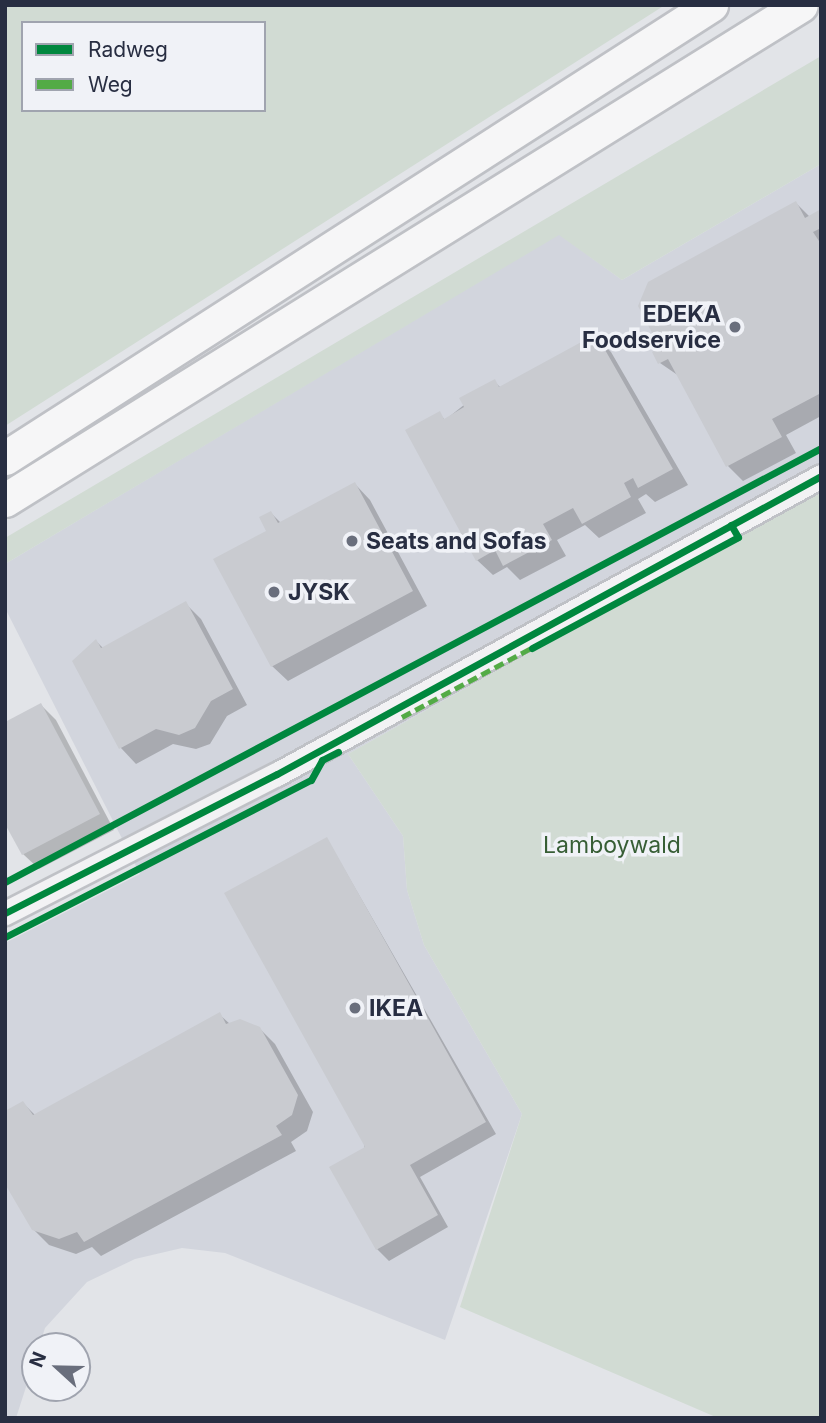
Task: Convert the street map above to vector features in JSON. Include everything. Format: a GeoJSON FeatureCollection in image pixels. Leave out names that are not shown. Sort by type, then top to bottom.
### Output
{"type":"FeatureCollection","features":[{"type":"Feature","properties":{"kind":"highway"},"geometry":{"type":"LineString","coordinates":[[5,458],[712,5]]}},
{"type":"Feature","properties":{"kind":"highway"},"geometry":{"type":"LineString","coordinates":[[5,500],[799,7]]}},
{"type":"Feature","properties":{"kind":"street"},"geometry":{"type":"LineString","coordinates":[[5,913],[277,774],[821,476]]}},
{"type":"Feature","properties":{"kind":"shaded area"},"geometry":{"type":"Polygon","coordinates":[[[821,164],[821,489],[348,754],[403,836],[407,890],[424,945],[522,1114],[445,1340],[225,1253],[182,1248],[135,1259],[87,1282],[44,1332],[21,1332],[21,1402],[16,1418],[5,1418],[5,943],[140,874],[5,608],[5,564],[559,234],[622,280],[821,164]]]}},
{"type":"Feature","properties":{"kind":"green space"},"geometry":{"type":"Polygon","coordinates":[[[5,5],[665,5],[5,426],[5,5]]]}},
{"type":"Feature","properties":{"kind":"green space"},"geometry":{"type":"Polygon","coordinates":[[[821,56],[821,164],[622,280],[559,235],[5,564],[5,538],[821,56]]]}},
{"type":"Feature","properties":{"kind":"green space","name":"Lamboywald"},"geometry":{"type":"Polygon","coordinates":[[[821,489],[821,1418],[718,1418],[460,1307],[522,1114],[424,945],[407,890],[403,836],[348,754],[821,489]]]}},
{"type":"Feature","properties":{"kind":"building","name":"EDEKA Foodservice"},"geometry":{"type":"Polygon","coordinates":[[[796,201],[805,218],[821,209],[821,228],[813,232],[821,244],[821,393],[772,419],[782,437],[726,467],[668,359],[658,364],[652,352],[660,348],[638,306],[648,282],[796,201]]]}},
{"type":"Feature","properties":{"kind":"building"},"geometry":{"type":"Polygon","coordinates":[[[596,334],[673,469],[638,488],[633,478],[624,483],[631,497],[582,524],[573,508],[543,524],[552,540],[503,566],[495,550],[476,561],[405,430],[440,411],[444,419],[464,407],[459,398],[495,379],[499,387],[596,334]]]}},
{"type":"Feature","properties":{"kind":"building"},"geometry":{"type":"Polygon","coordinates":[[[355,482],[413,591],[271,667],[213,559],[266,531],[259,517],[271,511],[278,523],[355,482]]]}},
{"type":"Feature","properties":{"kind":"building"},"geometry":{"type":"Polygon","coordinates":[[[186,601],[233,689],[211,701],[195,728],[179,735],[156,729],[119,749],[72,661],[96,639],[101,648],[186,601]]]}},
{"type":"Feature","properties":{"kind":"building"},"geometry":{"type":"Polygon","coordinates":[[[41,703],[100,814],[22,855],[5,824],[5,722],[41,703]]]}},
{"type":"Feature","properties":{"kind":"building","name":"IKEA"},"geometry":{"type":"Polygon","coordinates":[[[327,837],[486,1122],[410,1165],[438,1215],[376,1250],[329,1167],[365,1147],[224,893],[327,837]]]}},
{"type":"Feature","properties":{"kind":"building"},"geometry":{"type":"Polygon","coordinates":[[[220,1012],[226,1024],[240,1019],[260,1027],[298,1095],[292,1115],[276,1126],[282,1135],[84,1242],[77,1232],[59,1239],[32,1230],[5,1184],[5,1111],[23,1101],[33,1115],[220,1012]]]}},
{"type":"Feature","properties":{"kind":"marked path"},"geometry":{"type":"LineString","coordinates":[[402,717],[535,646]]}},
{"type":"Feature","properties":{"kind":"cycle path"},"geometry":{"type":"LineString","coordinates":[[5,882],[821,448]]}},
{"type":"Feature","properties":{"kind":"cycle path"},"geometry":{"type":"LineString","coordinates":[[5,913],[277,774],[821,476]]}},
{"type":"Feature","properties":{"kind":"cycle path"},"geometry":{"type":"LineString","coordinates":[[532,648],[738,537],[731,525]]}},
{"type":"Feature","properties":{"kind":"cycle path"},"geometry":{"type":"LineString","coordinates":[[5,937],[311,780],[322,760],[338,752]]}},
{"type":"Feature","properties":{"kind":"place","name":"EDEKA Foodservice"},"geometry":{"type":"Point","coordinates":[735,327]}},
{"type":"Feature","properties":{"kind":"place","name":"Seats and Sofas"},"geometry":{"type":"Point","coordinates":[352,541]}},
{"type":"Feature","properties":{"kind":"place","name":"JYSK"},"geometry":{"type":"Point","coordinates":[274,592]}},
{"type":"Feature","properties":{"kind":"place","name":"IKEA"},"geometry":{"type":"Point","coordinates":[355,1008]}}]}
